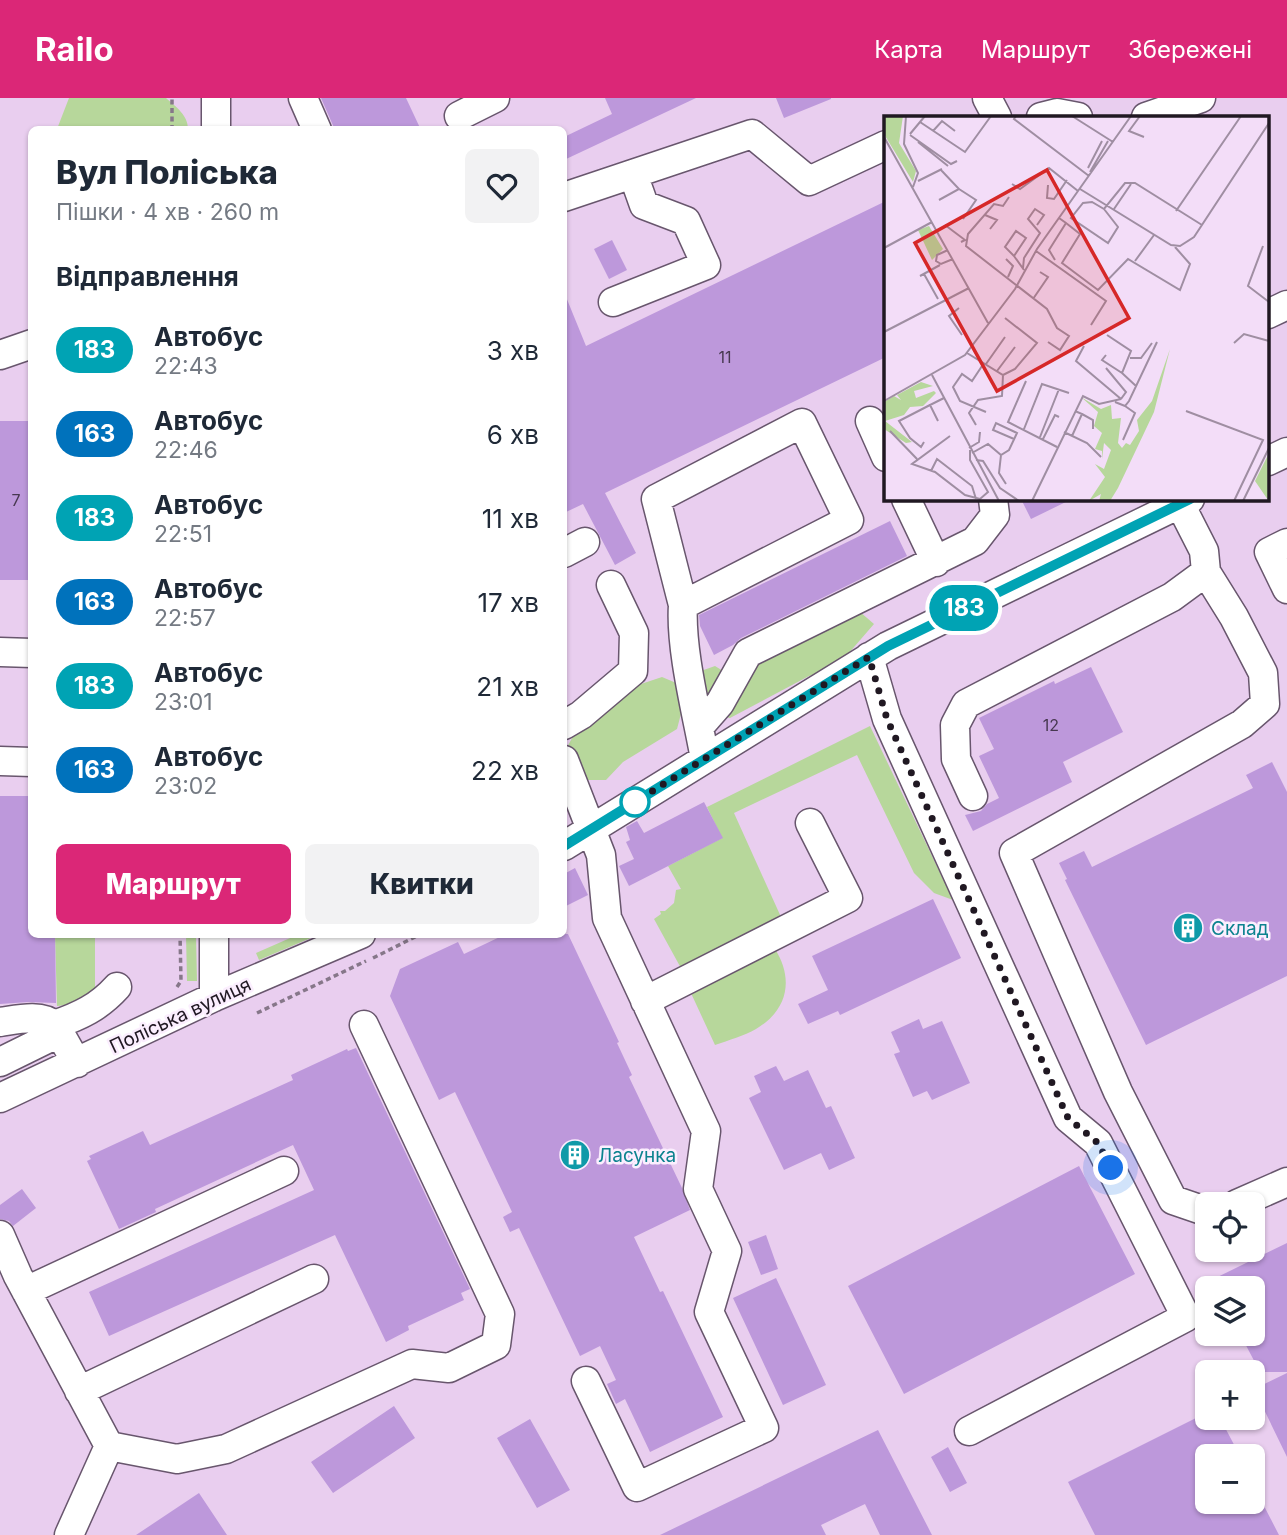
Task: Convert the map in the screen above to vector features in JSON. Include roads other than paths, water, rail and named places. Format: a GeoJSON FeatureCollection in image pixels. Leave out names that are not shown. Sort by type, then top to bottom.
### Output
{"type":"FeatureCollection","features":[{"type":"Feature","properties":{"kind":"street"},"geometry":{"type":"LineString","coordinates":[[216,98],[216,126]]}},
{"type":"Feature","properties":{"kind":"street"},"geometry":{"type":"LineString","coordinates":[[303,98],[315,126]]}},
{"type":"Feature","properties":{"kind":"street"},"geometry":{"type":"LineString","coordinates":[[459,116],[495,98]]}},
{"type":"Feature","properties":{"kind":"street"},"geometry":{"type":"LineString","coordinates":[[988,98],[997,116]]}},
{"type":"Feature","properties":{"kind":"street"},"geometry":{"type":"LineString","coordinates":[[1084,98],[1084,116]]}},
{"type":"Feature","properties":{"kind":"street"},"geometry":{"type":"LineString","coordinates":[[1149,116],[1201,98]]}},
{"type":"Feature","properties":{"kind":"street"},"geometry":{"type":"LineString","coordinates":[[1045,116],[1057,113],[1073,116]]}},
{"type":"Feature","properties":{"kind":"street"},"geometry":{"type":"LineString","coordinates":[[567,191],[633,174],[752,134],[809,181],[884,146]]}},
{"type":"Feature","properties":{"kind":"street"},"geometry":{"type":"LineString","coordinates":[[613,302],[706,265],[686,221],[644,205],[633,174]]}},
{"type":"Feature","properties":{"kind":"street"},"geometry":{"type":"LineString","coordinates":[[1270,313],[1287,305]]}},
{"type":"Feature","properties":{"kind":"street"},"geometry":{"type":"LineString","coordinates":[[0,358],[28,346]]}},
{"type":"Feature","properties":{"kind":"street"},"geometry":{"type":"LineString","coordinates":[[0,358],[28,360]]}},
{"type":"Feature","properties":{"kind":"street"},"geometry":{"type":"LineString","coordinates":[[870,421],[884,452]]}},
{"type":"Feature","properties":{"kind":"street"},"geometry":{"type":"LineString","coordinates":[[684,605],[849,520],[802,424],[656,499],[684,605],[682,619],[705,759]]}},
{"type":"Feature","properties":{"kind":"street"},"geometry":{"type":"LineString","coordinates":[[1270,460],[1287,452]]}},
{"type":"Feature","properties":{"kind":"street"},"geometry":{"type":"LineString","coordinates":[[906,500],[936,562]]}},
{"type":"Feature","properties":{"kind":"street"},"geometry":{"type":"LineString","coordinates":[[699,727],[720,703],[748,653],[975,541],[995,515],[993,500]]}},
{"type":"Feature","properties":{"kind":"street"},"geometry":{"type":"LineString","coordinates":[[567,844],[888,646],[1185,501],[1204,551],[1206,572],[1234,617],[1263,673],[1265,704],[1242,724],[1014,853],[1118,1092],[1173,1200],[1195,1208]]}},
{"type":"Feature","properties":{"kind":"street"},"geometry":{"type":"LineString","coordinates":[[1287,543],[1269,552],[1287,589]]}},
{"type":"Feature","properties":{"kind":"street"},"geometry":{"type":"LineString","coordinates":[[973,796],[956,759],[955,725],[966,704],[1172,597],[1206,572]]}},
{"type":"Feature","properties":{"kind":"street"},"geometry":{"type":"LineString","coordinates":[[567,723],[581,715],[633,671],[634,633],[611,585]]}},
{"type":"Feature","properties":{"kind":"street"},"geometry":{"type":"LineString","coordinates":[[0,652],[28,653]]}},
{"type":"Feature","properties":{"kind":"street"},"geometry":{"type":"LineString","coordinates":[[869,657],[887,719],[1068,1118],[1098,1143],[1186,1317],[969,1431]]}},
{"type":"Feature","properties":{"kind":"street"},"geometry":{"type":"LineString","coordinates":[[0,761],[28,762]]}},
{"type":"Feature","properties":{"kind":"street"},"geometry":{"type":"LineString","coordinates":[[567,767],[601,855],[607,918],[706,1131],[698,1189],[727,1251],[709,1312],[764,1428],[637,1487],[586,1381]]}},
{"type":"Feature","properties":{"kind":"street"},"geometry":{"type":"LineString","coordinates":[[645,1001],[848,898],[810,823]]}},
{"type":"Feature","properties":{"kind":"street"},"geometry":{"type":"LineString","coordinates":[[214,938],[214,997]]}},
{"type":"Feature","properties":{"kind":"street","name":"Поліська вулиця"},"geometry":{"type":"LineString","coordinates":[[0,1098],[214,997],[352,938]]}},
{"type":"Feature","properties":{"kind":"street"},"geometry":{"type":"LineString","coordinates":[[0,1062],[103,1002],[117,987]]}},
{"type":"Feature","properties":{"kind":"street"},"geometry":{"type":"LineString","coordinates":[[0,1022],[45,1020],[57,1029],[77,1063]]}},
{"type":"Feature","properties":{"kind":"street"},"geometry":{"type":"LineString","coordinates":[[109,1446],[177,1459],[226,1449],[412,1364],[449,1368],[496,1345],[500,1314],[364,1025]]}},
{"type":"Feature","properties":{"kind":"street"},"geometry":{"type":"LineString","coordinates":[[14,1284],[284,1171]]}},
{"type":"Feature","properties":{"kind":"street"},"geometry":{"type":"LineString","coordinates":[[1264,1192],[1287,1182]]}},
{"type":"Feature","properties":{"kind":"street"},"geometry":{"type":"LineString","coordinates":[[0,1235],[14,1284],[109,1446]]}},
{"type":"Feature","properties":{"kind":"street"},"geometry":{"type":"LineString","coordinates":[[79,1391],[314,1279]]}},
{"type":"Feature","properties":{"kind":"street"},"geometry":{"type":"LineString","coordinates":[[69,1535],[109,1446]]}},
{"type":"Feature","properties":{"kind":"place","name":"Склад"},"geometry":{"type":"Point","coordinates":[1188,928]}},
{"type":"Feature","properties":{"kind":"place","name":"Ласунка"},"geometry":{"type":"Point","coordinates":[575,1155]}}]}
